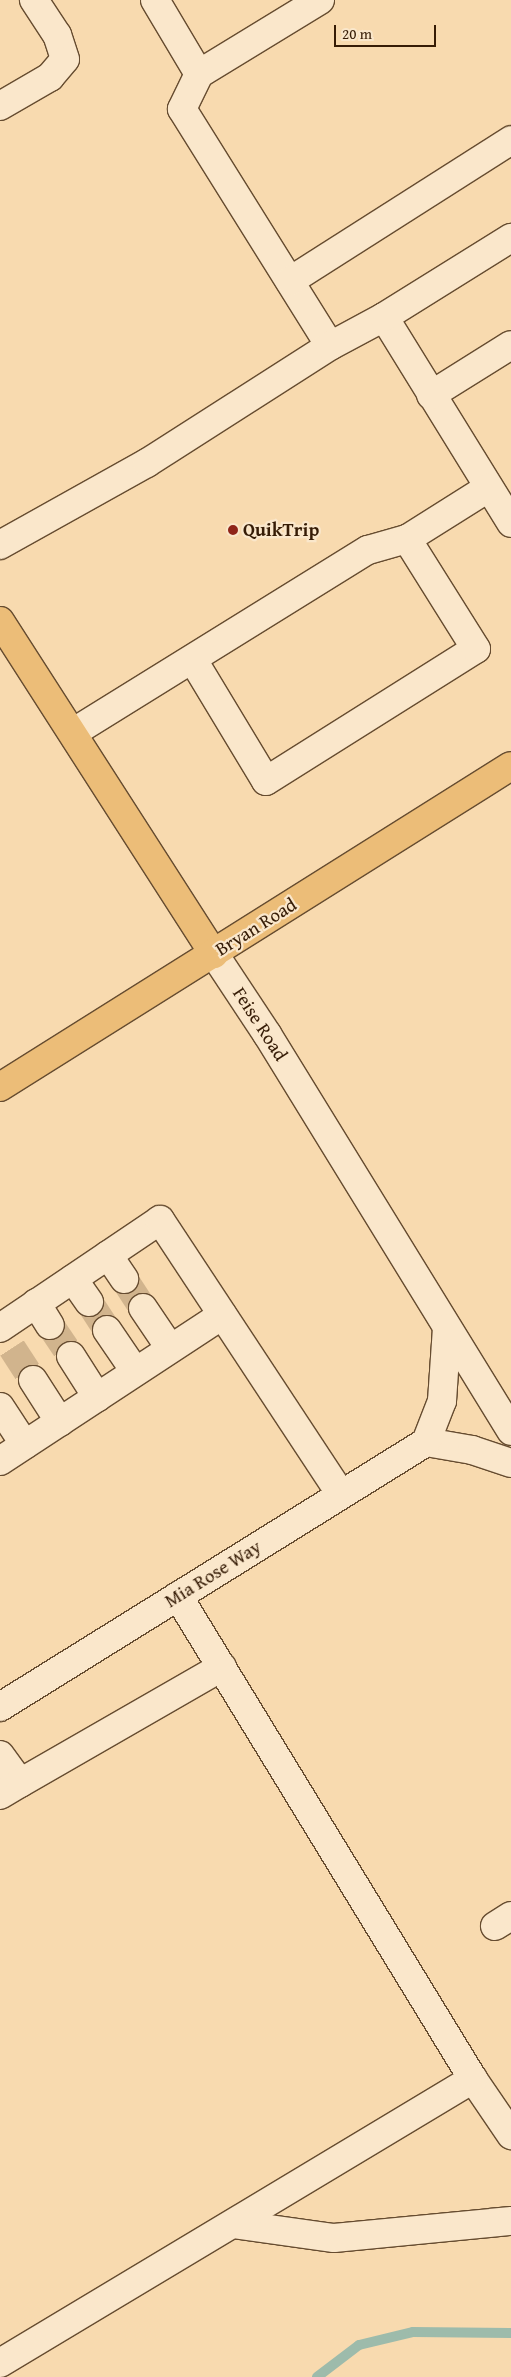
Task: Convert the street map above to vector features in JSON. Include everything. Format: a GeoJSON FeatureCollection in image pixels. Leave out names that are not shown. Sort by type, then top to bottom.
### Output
{"type":"FeatureCollection","features":[{"type":"Feature","properties":{"kind":"main road","name":"Feise Road"},"geometry":{"type":"LineString","coordinates":[[0,621],[74,732],[214,954]]}},
{"type":"Feature","properties":{"kind":"main road","name":"Bryan Road"},"geometry":{"type":"LineString","coordinates":[[0,1088],[511,766]]}},
{"type":"Feature","properties":{"kind":"street"},"geometry":{"type":"LineString","coordinates":[[0,106],[50,77],[65,59],[57,35],[34,0]]}},
{"type":"Feature","properties":{"kind":"street"},"geometry":{"type":"LineString","coordinates":[[155,0],[199,74]]}},
{"type":"Feature","properties":{"kind":"street"},"geometry":{"type":"LineString","coordinates":[[320,0],[199,74],[182,109],[330,346]]}},
{"type":"Feature","properties":{"kind":"street"},"geometry":{"type":"LineString","coordinates":[[290,281],[511,140]]}},
{"type":"Feature","properties":{"kind":"street"},"geometry":{"type":"LineString","coordinates":[[0,545],[147,463],[330,346],[384,317],[511,238]]}},
{"type":"Feature","properties":{"kind":"street"},"geometry":{"type":"LineString","coordinates":[[384,317],[511,524]]}},
{"type":"Feature","properties":{"kind":"street"},"geometry":{"type":"LineString","coordinates":[[431,395],[511,345]]}},
{"type":"Feature","properties":{"kind":"street"},"geometry":{"type":"LineString","coordinates":[[74,732],[368,550],[407,539],[488,488]]}},
{"type":"Feature","properties":{"kind":"street"},"geometry":{"type":"LineString","coordinates":[[192,660],[266,781],[476,649],[407,539]]}},
{"type":"Feature","properties":{"kind":"street","name":"Feise Road"},"geometry":{"type":"LineString","coordinates":[[214,954],[268,1034],[511,1431]]}},
{"type":"Feature","properties":{"kind":"street"},"geometry":{"type":"LineString","coordinates":[[4,1335],[43,1314],[74,1279],[160,1220],[341,1494]]}},
{"type":"Feature","properties":{"kind":"street"},"geometry":{"type":"LineString","coordinates":[[108,1255],[124,1279]]}},
{"type":"Feature","properties":{"kind":"street"},"geometry":{"type":"LineString","coordinates":[[74,1279],[88,1302]]}},
{"type":"Feature","properties":{"kind":"street"},"geometry":{"type":"LineString","coordinates":[[143,1308],[170,1348]]}},
{"type":"Feature","properties":{"kind":"street"},"geometry":{"type":"LineString","coordinates":[[0,1461],[222,1314]]}},
{"type":"Feature","properties":{"kind":"street"},"geometry":{"type":"LineString","coordinates":[[447,1328],[442,1401],[426,1442],[472,1450],[511,1463]]}},
{"type":"Feature","properties":{"kind":"street"},"geometry":{"type":"LineString","coordinates":[[107,1330],[135,1371]]}},
{"type":"Feature","properties":{"kind":"street"},"geometry":{"type":"LineString","coordinates":[[71,1356],[97,1397]]}},
{"type":"Feature","properties":{"kind":"street"},"geometry":{"type":"LineString","coordinates":[[33,1380],[60,1422]]}},
{"type":"Feature","properties":{"kind":"street"},"geometry":{"type":"LineString","coordinates":[[0,1406],[25,1445]]}},
{"type":"Feature","properties":{"kind":"street","name":"Mia Rose Way"},"geometry":{"type":"LineString","coordinates":[[0,1707],[426,1442]]}},
{"type":"Feature","properties":{"kind":"street"},"geometry":{"type":"LineString","coordinates":[[178,1596],[473,2078],[511,2135]]}},
{"type":"Feature","properties":{"kind":"street"},"geometry":{"type":"LineString","coordinates":[[0,1755],[10,1789],[222,1667]]}},
{"type":"Feature","properties":{"kind":"street"},"geometry":{"type":"LineString","coordinates":[[0,2363],[234,2224],[473,2078]]}},
{"type":"Feature","properties":{"kind":"street"},"geometry":{"type":"LineString","coordinates":[[234,2224],[334,2238],[511,2221]]}},
{"type":"Feature","properties":{"kind":"waterway"},"geometry":{"type":"LineString","coordinates":[[317,2377],[359,2345],[413,2332],[511,2333]]}},
{"type":"Feature","properties":{"kind":"tunnel"},"geometry":{"type":"LineString","coordinates":[[124,1279],[143,1308]]}},
{"type":"Feature","properties":{"kind":"tunnel"},"geometry":{"type":"LineString","coordinates":[[89,1302],[107,1330]]}},
{"type":"Feature","properties":{"kind":"tunnel"},"geometry":{"type":"LineString","coordinates":[[50,1325],[71,1356]]}},
{"type":"Feature","properties":{"kind":"tunnel"},"geometry":{"type":"LineString","coordinates":[[12,1348],[33,1380]]}},
{"type":"Feature","properties":{"kind":"place","name":"QuikTrip"},"geometry":{"type":"Point","coordinates":[233,530]}}]}
